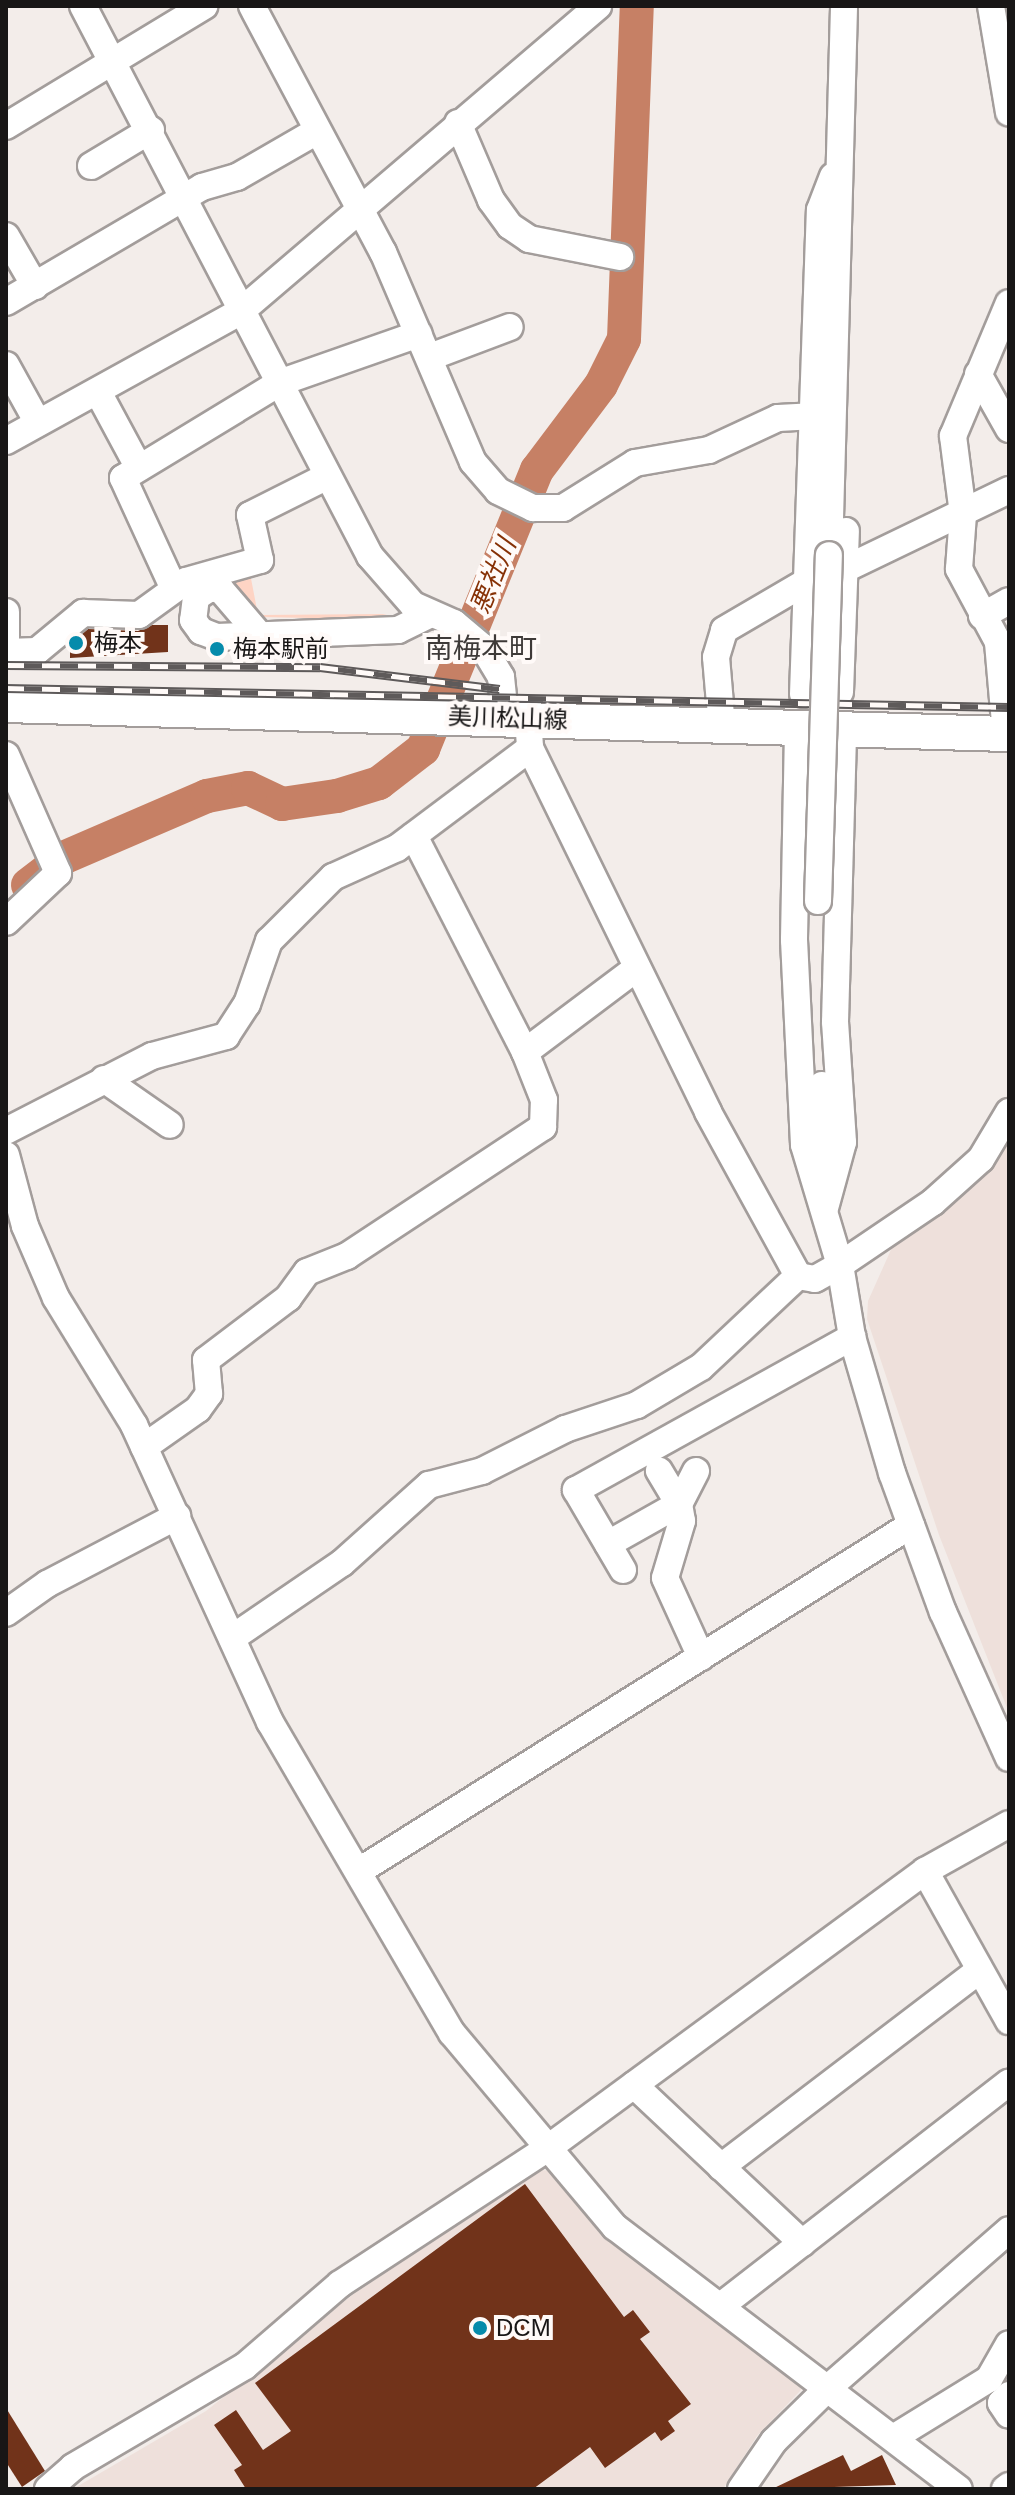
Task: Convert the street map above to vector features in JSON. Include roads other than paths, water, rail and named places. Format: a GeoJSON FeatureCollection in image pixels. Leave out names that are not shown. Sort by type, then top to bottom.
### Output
{"type":"FeatureCollection","features":[{"type":"Feature","properties":{"kind":"main road","name":"美川松山線"},"geometry":{"type":"LineString","coordinates":[[6,705],[521,727],[722,727],[1007,734]]}},
{"type":"Feature","properties":{"kind":"street"},"geometry":{"type":"LineString","coordinates":[[83,6],[115,60],[182,199],[326,477],[387,582],[483,647],[501,677],[521,727],[715,1126],[798,1276]]}},
{"type":"Feature","properties":{"kind":"street"},"geometry":{"type":"LineString","coordinates":[[6,126],[204,6]]}},
{"type":"Feature","properties":{"kind":"street"},"geometry":{"type":"LineString","coordinates":[[252,6],[425,345],[473,462],[506,497],[533,508],[563,508],[635,463],[709,450],[778,418],[811,416]]}},
{"type":"Feature","properties":{"kind":"street"},"geometry":{"type":"LineString","coordinates":[[6,441],[240,312],[598,6]]}},
{"type":"Feature","properties":{"kind":"street"},"geometry":{"type":"LineString","coordinates":[[825,1208],[818,901],[837,562],[844,6]]}},
{"type":"Feature","properties":{"kind":"street"},"geometry":{"type":"LineString","coordinates":[[991,6],[1009,112]]}},
{"type":"Feature","properties":{"kind":"street"},"geometry":{"type":"LineString","coordinates":[[458,123],[491,200],[510,226],[529,239],[620,257]]}},
{"type":"Feature","properties":{"kind":"street"},"geometry":{"type":"LineString","coordinates":[[91,166],[151,130]]}},
{"type":"Feature","properties":{"kind":"street"},"geometry":{"type":"LineString","coordinates":[[6,302],[182,199],[237,177],[317,131]]}},
{"type":"Feature","properties":{"kind":"street"},"geometry":{"type":"LineString","coordinates":[[803,694],[820,210],[840,158]]}},
{"type":"Feature","properties":{"kind":"street"},"geometry":{"type":"LineString","coordinates":[[6,236],[35,286]]}},
{"type":"Feature","properties":{"kind":"street"},"geometry":{"type":"LineString","coordinates":[[1007,734],[1007,696],[998,642],[959,569],[963,514],[953,436],[1009,303]]}},
{"type":"Feature","properties":{"kind":"street"},"geometry":{"type":"LineString","coordinates":[[174,589],[123,478],[279,383],[425,345],[510,327]]}},
{"type":"Feature","properties":{"kind":"street"},"geometry":{"type":"LineString","coordinates":[[6,365],[38,423]]}},
{"type":"Feature","properties":{"kind":"street"},"geometry":{"type":"LineString","coordinates":[[978,374],[1009,429]]}},
{"type":"Feature","properties":{"kind":"street"},"geometry":{"type":"LineString","coordinates":[[98,392],[139,468]]}},
{"type":"Feature","properties":{"kind":"street"},"geometry":{"type":"LineString","coordinates":[[6,612],[6,652],[37,651],[83,613],[139,615],[174,589],[209,572],[260,560],[250,515],[326,477]]}},
{"type":"Feature","properties":{"kind":"street"},"geometry":{"type":"LineString","coordinates":[[722,727],[716,657],[724,630],[837,562],[963,514],[1009,490]]}},
{"type":"Feature","properties":{"kind":"street"},"geometry":{"type":"LineString","coordinates":[[837,562],[842,643],[840,692]]}},
{"type":"Feature","properties":{"kind":"street"},"geometry":{"type":"LineString","coordinates":[[982,616],[1009,601]]}},
{"type":"Feature","properties":{"kind":"street"},"geometry":{"type":"LineString","coordinates":[[257,632],[398,630],[442,619]]}},
{"type":"Feature","properties":{"kind":"street"},"geometry":{"type":"LineString","coordinates":[[804,642],[818,656],[832,655],[842,643]]}},
{"type":"Feature","properties":{"kind":"street"},"geometry":{"type":"LineString","coordinates":[[6,1131],[152,1056],[226,1036],[247,1004],[259,958],[287,921],[333,877],[414,836],[521,727]]}},
{"type":"Feature","properties":{"kind":"street"},"geometry":{"type":"LineString","coordinates":[[798,730],[796,1026],[804,1145],[840,1265],[852,1337],[911,1525],[954,1638],[1009,1758]]}},
{"type":"Feature","properties":{"kind":"street"},"geometry":{"type":"LineString","coordinates":[[825,1208],[843,1142],[835,1022],[843,731]]}},
{"type":"Feature","properties":{"kind":"street"},"geometry":{"type":"LineString","coordinates":[[6,755],[17,812],[52,862],[6,922]]}},
{"type":"Feature","properties":{"kind":"street"},"geometry":{"type":"LineString","coordinates":[[144,1447],[198,1409],[209,1394],[206,1360],[288,1298],[307,1272],[347,1256],[543,1127],[544,1100],[525,1052],[414,836]]}},
{"type":"Feature","properties":{"kind":"street"},"geometry":{"type":"LineString","coordinates":[[525,1052],[637,968]]}},
{"type":"Feature","properties":{"kind":"street"},"geometry":{"type":"LineString","coordinates":[[104,1079],[170,1125]]}},
{"type":"Feature","properties":{"kind":"street"},"geometry":{"type":"LineString","coordinates":[[798,1276],[815,1279],[933,1202],[981,1159],[1009,1112]]}},
{"type":"Feature","properties":{"kind":"street"},"geometry":{"type":"LineString","coordinates":[[6,1155],[25,1226],[56,1298],[144,1447],[293,1766],[359,1871],[452,2033],[615,2227],[722,2305],[959,2489]]}},
{"type":"Feature","properties":{"kind":"street"},"geometry":{"type":"LineString","coordinates":[[232,1638],[342,1563],[429,1485],[482,1471],[565,1429],[637,1405],[701,1367],[798,1276]]}},
{"type":"Feature","properties":{"kind":"street"},"geometry":{"type":"LineString","coordinates":[[623,1570],[576,1490],[852,1337]]}},
{"type":"Feature","properties":{"kind":"street"},"geometry":{"type":"LineString","coordinates":[[659,1471],[679,1504],[682,1521],[665,1578],[701,1657]]}},
{"type":"Feature","properties":{"kind":"street"},"geometry":{"type":"LineString","coordinates":[[608,1544],[679,1504],[696,1471]]}},
{"type":"Feature","properties":{"kind":"street"},"geometry":{"type":"LineString","coordinates":[[6,1613],[47,1584],[177,1516]]}},
{"type":"Feature","properties":{"kind":"street"},"geometry":{"type":"LineString","coordinates":[[359,1871],[911,1525]]}},
{"type":"Feature","properties":{"kind":"street"},"geometry":{"type":"LineString","coordinates":[[48,2489],[73,2467],[245,2366],[340,2284],[548,2148],[925,1871],[1009,1824]]}},
{"type":"Feature","properties":{"kind":"street"},"geometry":{"type":"LineString","coordinates":[[925,1871],[1009,2021]]}},
{"type":"Feature","properties":{"kind":"street"},"geometry":{"type":"LineString","coordinates":[[721,2167],[980,1970]]}},
{"type":"Feature","properties":{"kind":"street"},"geometry":{"type":"LineString","coordinates":[[722,2305],[1009,2082]]}},
{"type":"Feature","properties":{"kind":"street"},"geometry":{"type":"LineString","coordinates":[[634,2085],[802,2243]]}},
{"type":"Feature","properties":{"kind":"street"},"geometry":{"type":"LineString","coordinates":[[741,2489],[774,2441],[828,2388],[1009,2230]]}},
{"type":"Feature","properties":{"kind":"street"},"geometry":{"type":"LineString","coordinates":[[893,2438],[989,2379],[1009,2344]]}},
{"type":"Feature","properties":{"kind":"street"},"geometry":{"type":"LineString","coordinates":[[1009,2395],[1001,2403],[1009,2415]]}},
{"type":"Feature","properties":{"kind":"waterway","name":"悪社川"},"geometry":{"type":"LineString","coordinates":[[28,885],[63,858],[207,796],[248,788],[282,804],[337,796],[379,783],[423,749],[537,470],[601,385],[624,339],[637,6]]}},
{"type":"Feature","properties":{"kind":"railway"},"geometry":{"type":"LineString","coordinates":[[6,665],[320,667],[500,689]]}},
{"type":"Feature","properties":{"kind":"railway"},"geometry":{"type":"LineString","coordinates":[[6,688],[1009,707]]}},
{"type":"Feature","properties":{"kind":"place","name":"梅本"},"geometry":{"type":"Point","coordinates":[76,643]}},
{"type":"Feature","properties":{"kind":"place","name":"梅本駅前"},"geometry":{"type":"Point","coordinates":[217,649]}},
{"type":"Feature","properties":{"kind":"place","name":"DCM"},"geometry":{"type":"Point","coordinates":[480,2328]}},
{"type":"Feature","properties":{"kind":"district","name":"南梅本町"},"geometry":{"type":"Point","coordinates":[481,649]}}]}
